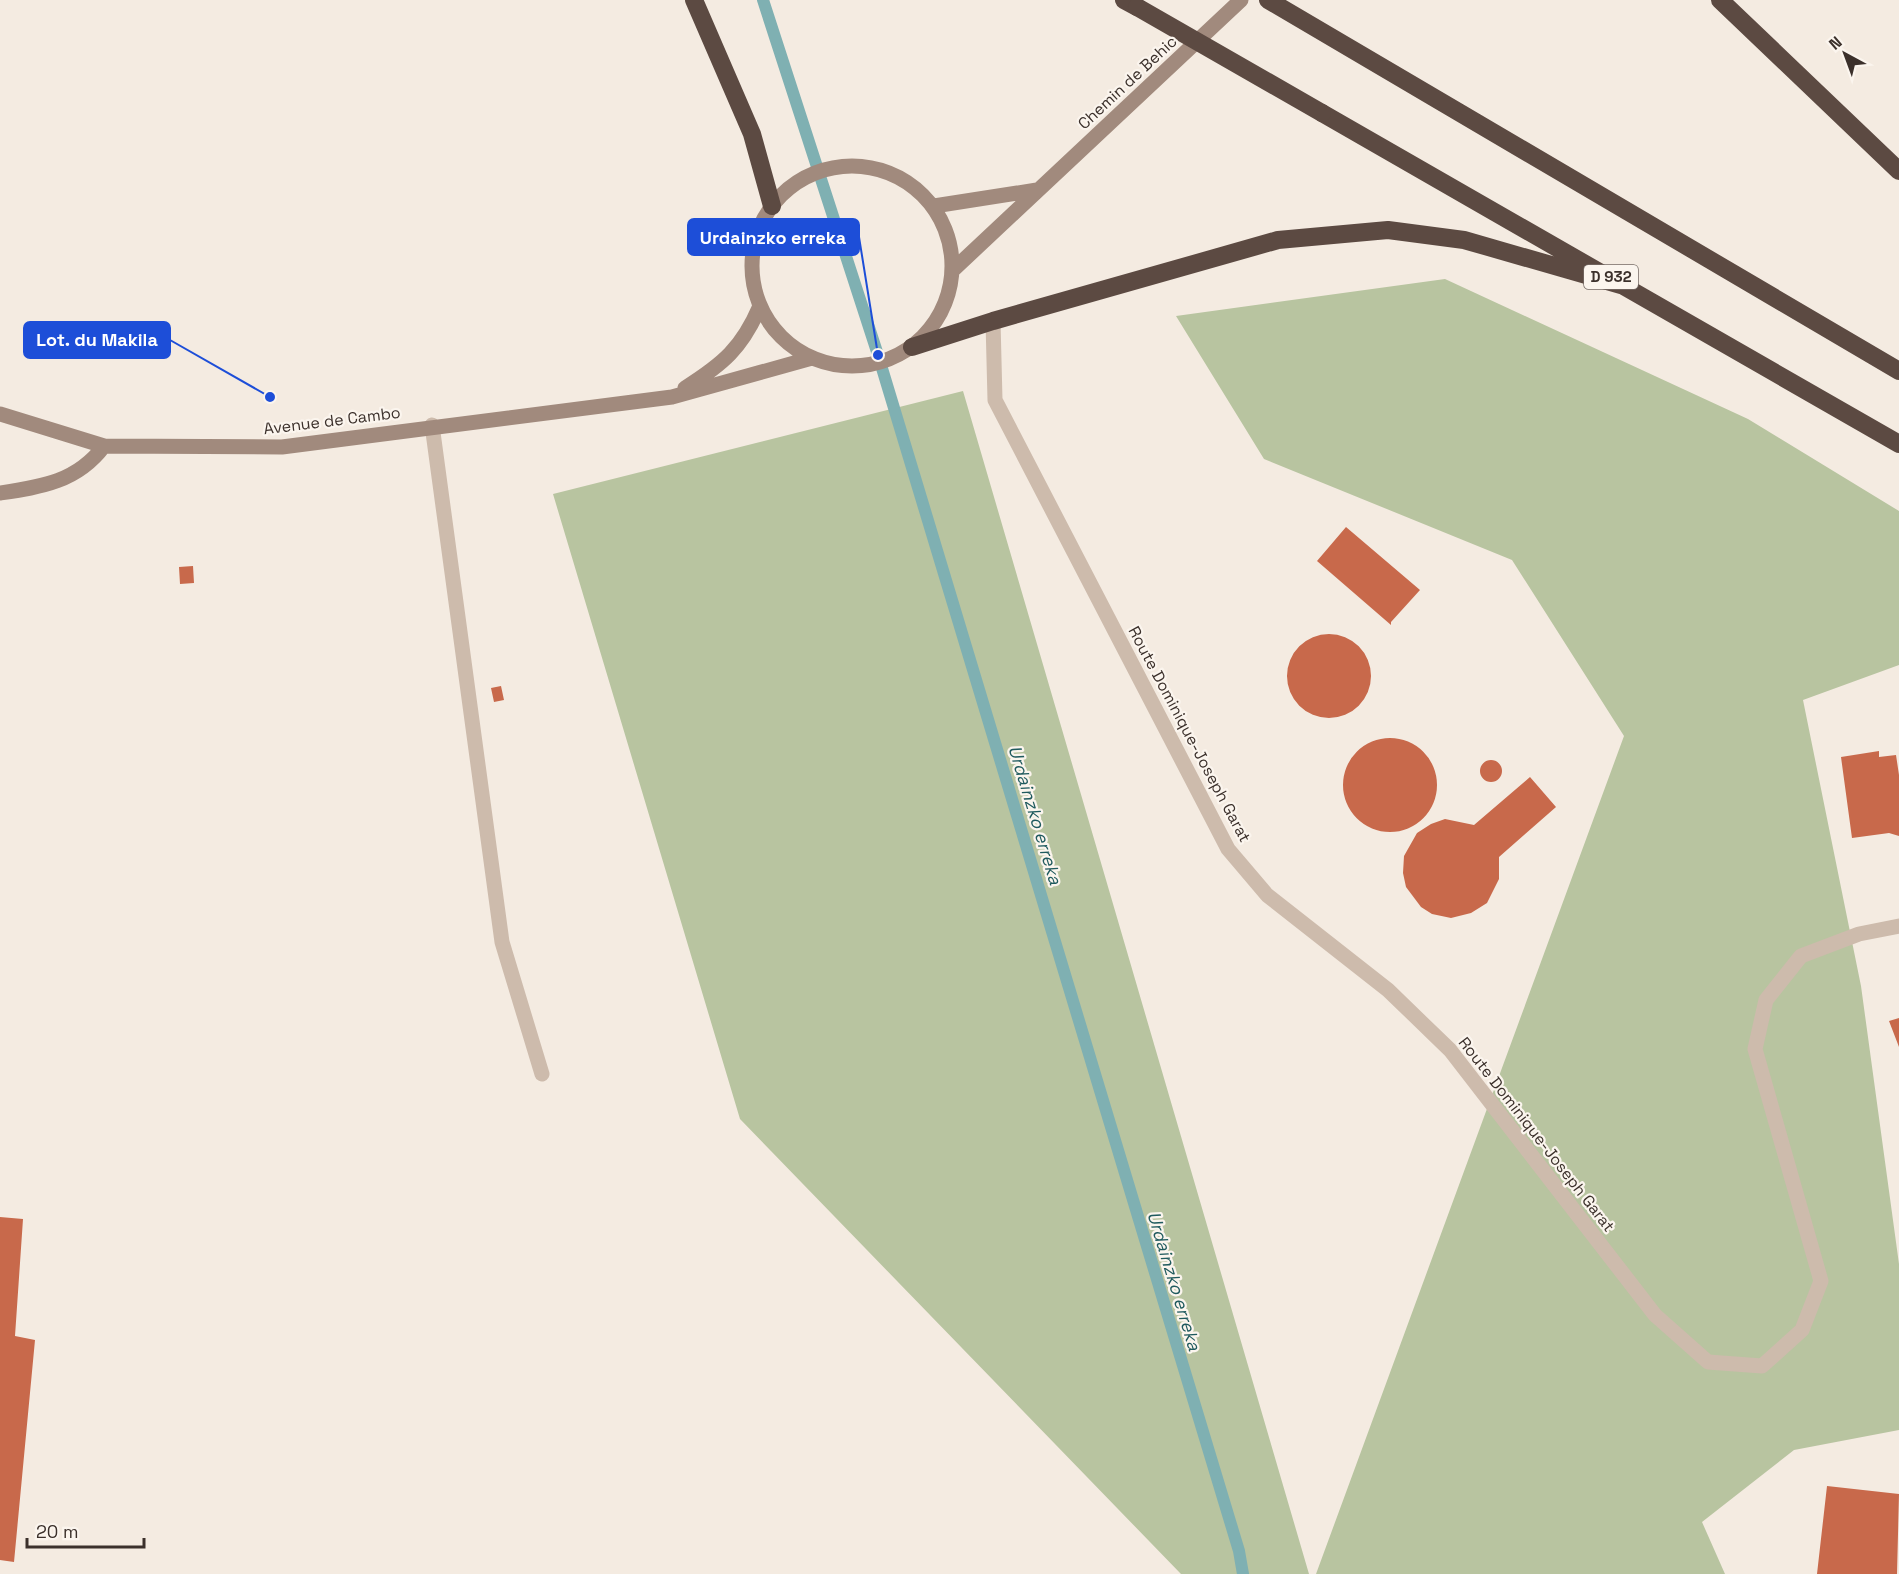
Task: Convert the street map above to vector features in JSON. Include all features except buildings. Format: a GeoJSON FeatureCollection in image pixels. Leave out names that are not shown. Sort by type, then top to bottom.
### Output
{"type":"FeatureCollection","features":[{"type":"Feature","properties":{"kind":"highway"},"geometry":{"type":"LineString","coordinates":[[694,0],[752,134],[772,206]]}},
{"type":"Feature","properties":{"kind":"highway"},"geometry":{"type":"LineString","coordinates":[[1268,0],[1899,371]]}},
{"type":"Feature","properties":{"kind":"highway"},"geometry":{"type":"LineString","coordinates":[[1720,0],[1899,171]]}},
{"type":"Feature","properties":{"kind":"highway","name":"D 932"},"geometry":{"type":"LineString","coordinates":[[1130,4],[1628,286],[1899,444]]}},
{"type":"Feature","properties":{"kind":"highway"},"geometry":{"type":"LineString","coordinates":[[912,347],[993,321],[1278,240],[1388,230],[1464,240],[1628,286]]}},
{"type":"Feature","properties":{"kind":"street","name":"Chemin de Behic"},"geometry":{"type":"LineString","coordinates":[[953,270],[1241,0]]}},
{"type":"Feature","properties":{"kind":"street"},"geometry":{"type":"LineString","coordinates":[[843,166],[871,167],[903,179],[934,206],[949,237],[953,270],[945,305],[936,321],[912,347],[894,358],[859,366],[837,367],[812,358],[794,348],[774,329],[760,306],[754,288],[751,254],[772,206],[800,180],[843,166]]}},
{"type":"Feature","properties":{"kind":"street"},"geometry":{"type":"LineString","coordinates":[[934,206],[1037,190]]}},
{"type":"Feature","properties":{"kind":"street","name":"Avenue de Cambo"},"geometry":{"type":"LineString","coordinates":[[672,397],[718,367],[747,335],[760,306]]}},
{"type":"Feature","properties":{"kind":"street","name":"Route Dominique-Joseph Garat"},"geometry":{"type":"LineString","coordinates":[[993,321],[996,400],[1228,849],[1267,895],[1388,990],[1450,1050],[1655,1315],[1708,1362],[1762,1366],[1802,1330],[1821,1281],[1755,1049],[1766,1000],[1801,956],[1859,934],[1899,926]]}},
{"type":"Feature","properties":{"kind":"street","name":"Avenue de Cambo"},"geometry":{"type":"LineString","coordinates":[[0,414],[104,446],[282,447],[432,425],[672,397],[812,358]]}},
{"type":"Feature","properties":{"kind":"street"},"geometry":{"type":"LineString","coordinates":[[432,425],[502,942],[542,1074]]}},
{"type":"Feature","properties":{"kind":"street"},"geometry":{"type":"LineString","coordinates":[[0,493],[51,485],[92,462],[104,446]]}},
{"type":"Feature","properties":{"kind":"green space"},"geometry":{"type":"Polygon","coordinates":[[[1445,279],[1748,419],[1899,511],[1899,665],[1803,700],[1861,986],[1899,1264],[1899,1430],[1794,1450],[1702,1522],[1725,1574],[1316,1574],[1624,736],[1512,560],[1264,459],[1176,316],[1445,279]]]}},
{"type":"Feature","properties":{"kind":"green space"},"geometry":{"type":"Polygon","coordinates":[[[963,391],[1309,1574],[1181,1574],[740,1119],[553,494],[963,391]]]}},
{"type":"Feature","properties":{"kind":"waterway","name":"Urdainzko erreka"},"geometry":{"type":"LineString","coordinates":[[763,0],[878,355],[1239,1551],[1243,1574]]}},
{"type":"Feature","properties":{"kind":"place","name":"Urdainzko erreka"},"geometry":{"type":"Point","coordinates":[878,355]}},
{"type":"Feature","properties":{"kind":"place","name":"Lot. du Makila"},"geometry":{"type":"Point","coordinates":[270,397]}}]}
